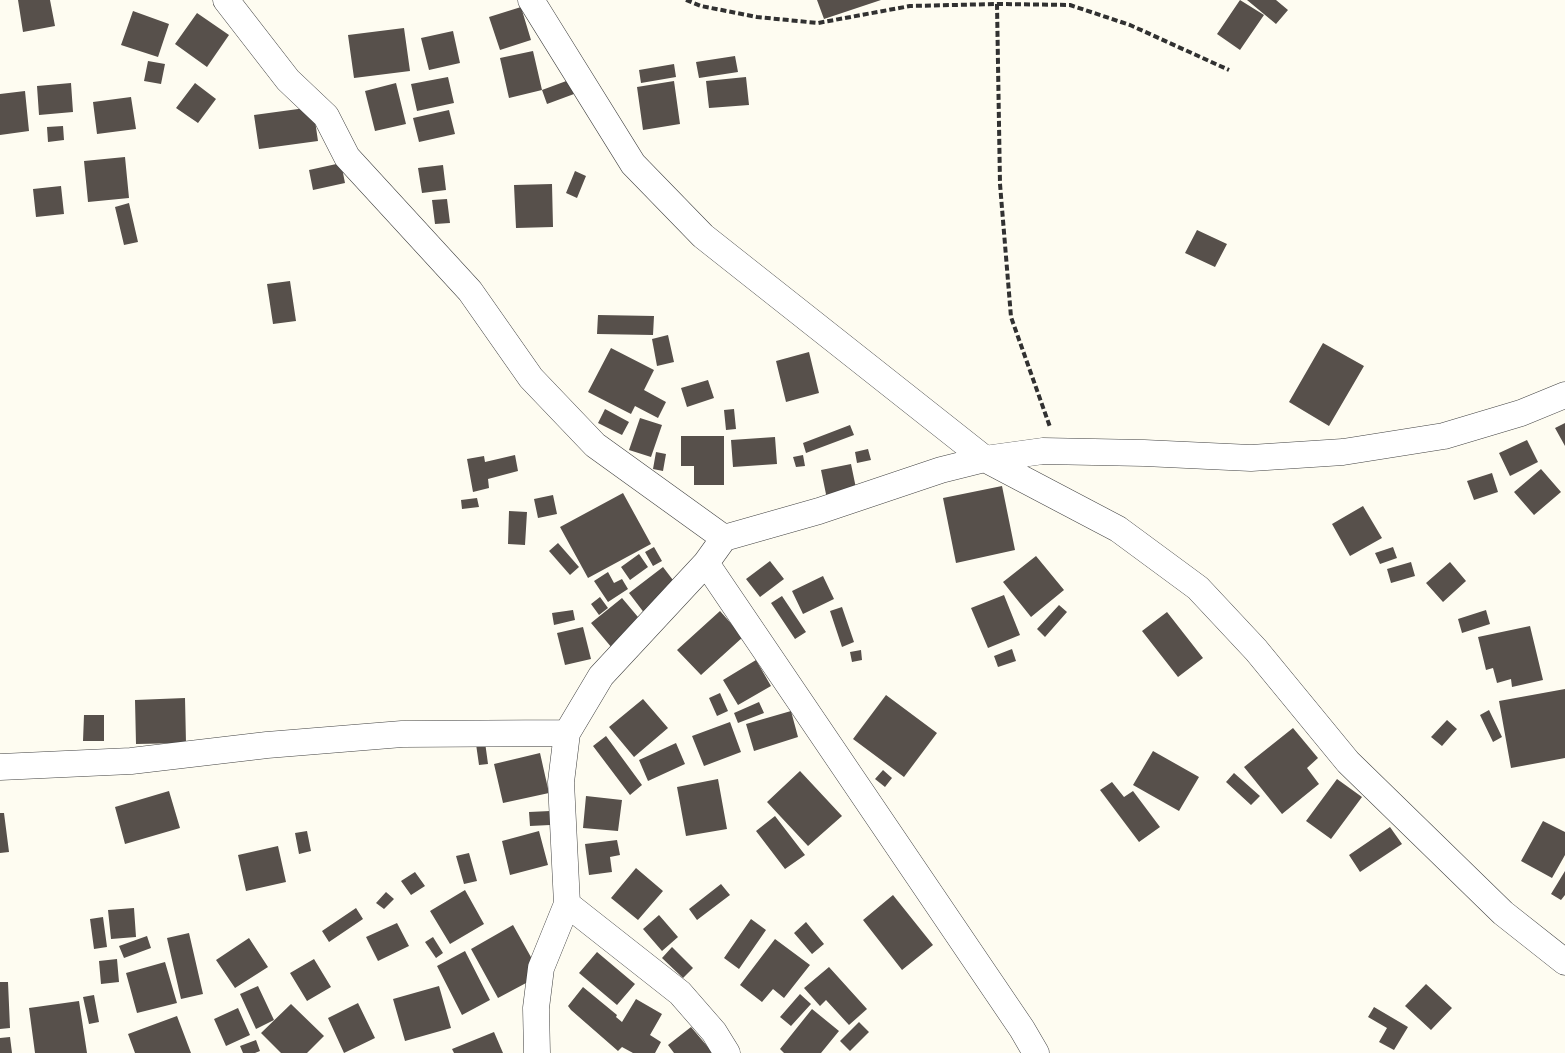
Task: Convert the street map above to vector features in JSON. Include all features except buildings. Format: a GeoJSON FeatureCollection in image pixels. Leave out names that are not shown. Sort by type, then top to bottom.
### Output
{"type":"FeatureCollection","features":[{"type":"Feature","properties":{"kind":"street"},"geometry":{"type":"LineString","coordinates":[[226,0],[288,80],[326,117],[347,157],[470,291],[531,378],[595,445],[724,538]]}},
{"type":"Feature","properties":{"kind":"street"},"geometry":{"type":"LineString","coordinates":[[531,0],[633,164],[703,236],[985,459],[1118,529],[1198,588],[1256,650],[1348,762],[1503,913],[1565,962]]}},
{"type":"Feature","properties":{"kind":"street"},"geometry":{"type":"LineString","coordinates":[[537,1053],[536,1008],[541,968],[567,904],[561,782],[567,733],[601,676],[706,563],[724,538],[819,511],[941,470],[985,459],[1043,452],[1144,453],[1251,458],[1343,452],[1444,436],[1521,413],[1565,395]]}},
{"type":"Feature","properties":{"kind":"street"},"geometry":{"type":"LineString","coordinates":[[706,563],[1036,1053]]}},
{"type":"Feature","properties":{"kind":"street"},"geometry":{"type":"LineString","coordinates":[[0,768],[131,762],[267,745],[402,734],[567,733]]}},
{"type":"Feature","properties":{"kind":"street"},"geometry":{"type":"LineString","coordinates":[[567,904],[680,993],[714,1032],[728,1053]]}},
{"type":"Feature","properties":{"kind":"path"},"geometry":{"type":"LineString","coordinates":[[686,0],[701,6],[757,17],[818,23],[910,6],[1070,5],[1131,25],[1228,70]]}},
{"type":"Feature","properties":{"kind":"path"},"geometry":{"type":"LineString","coordinates":[[997,4],[1000,184],[1011,317],[1059,452]]}}]}
